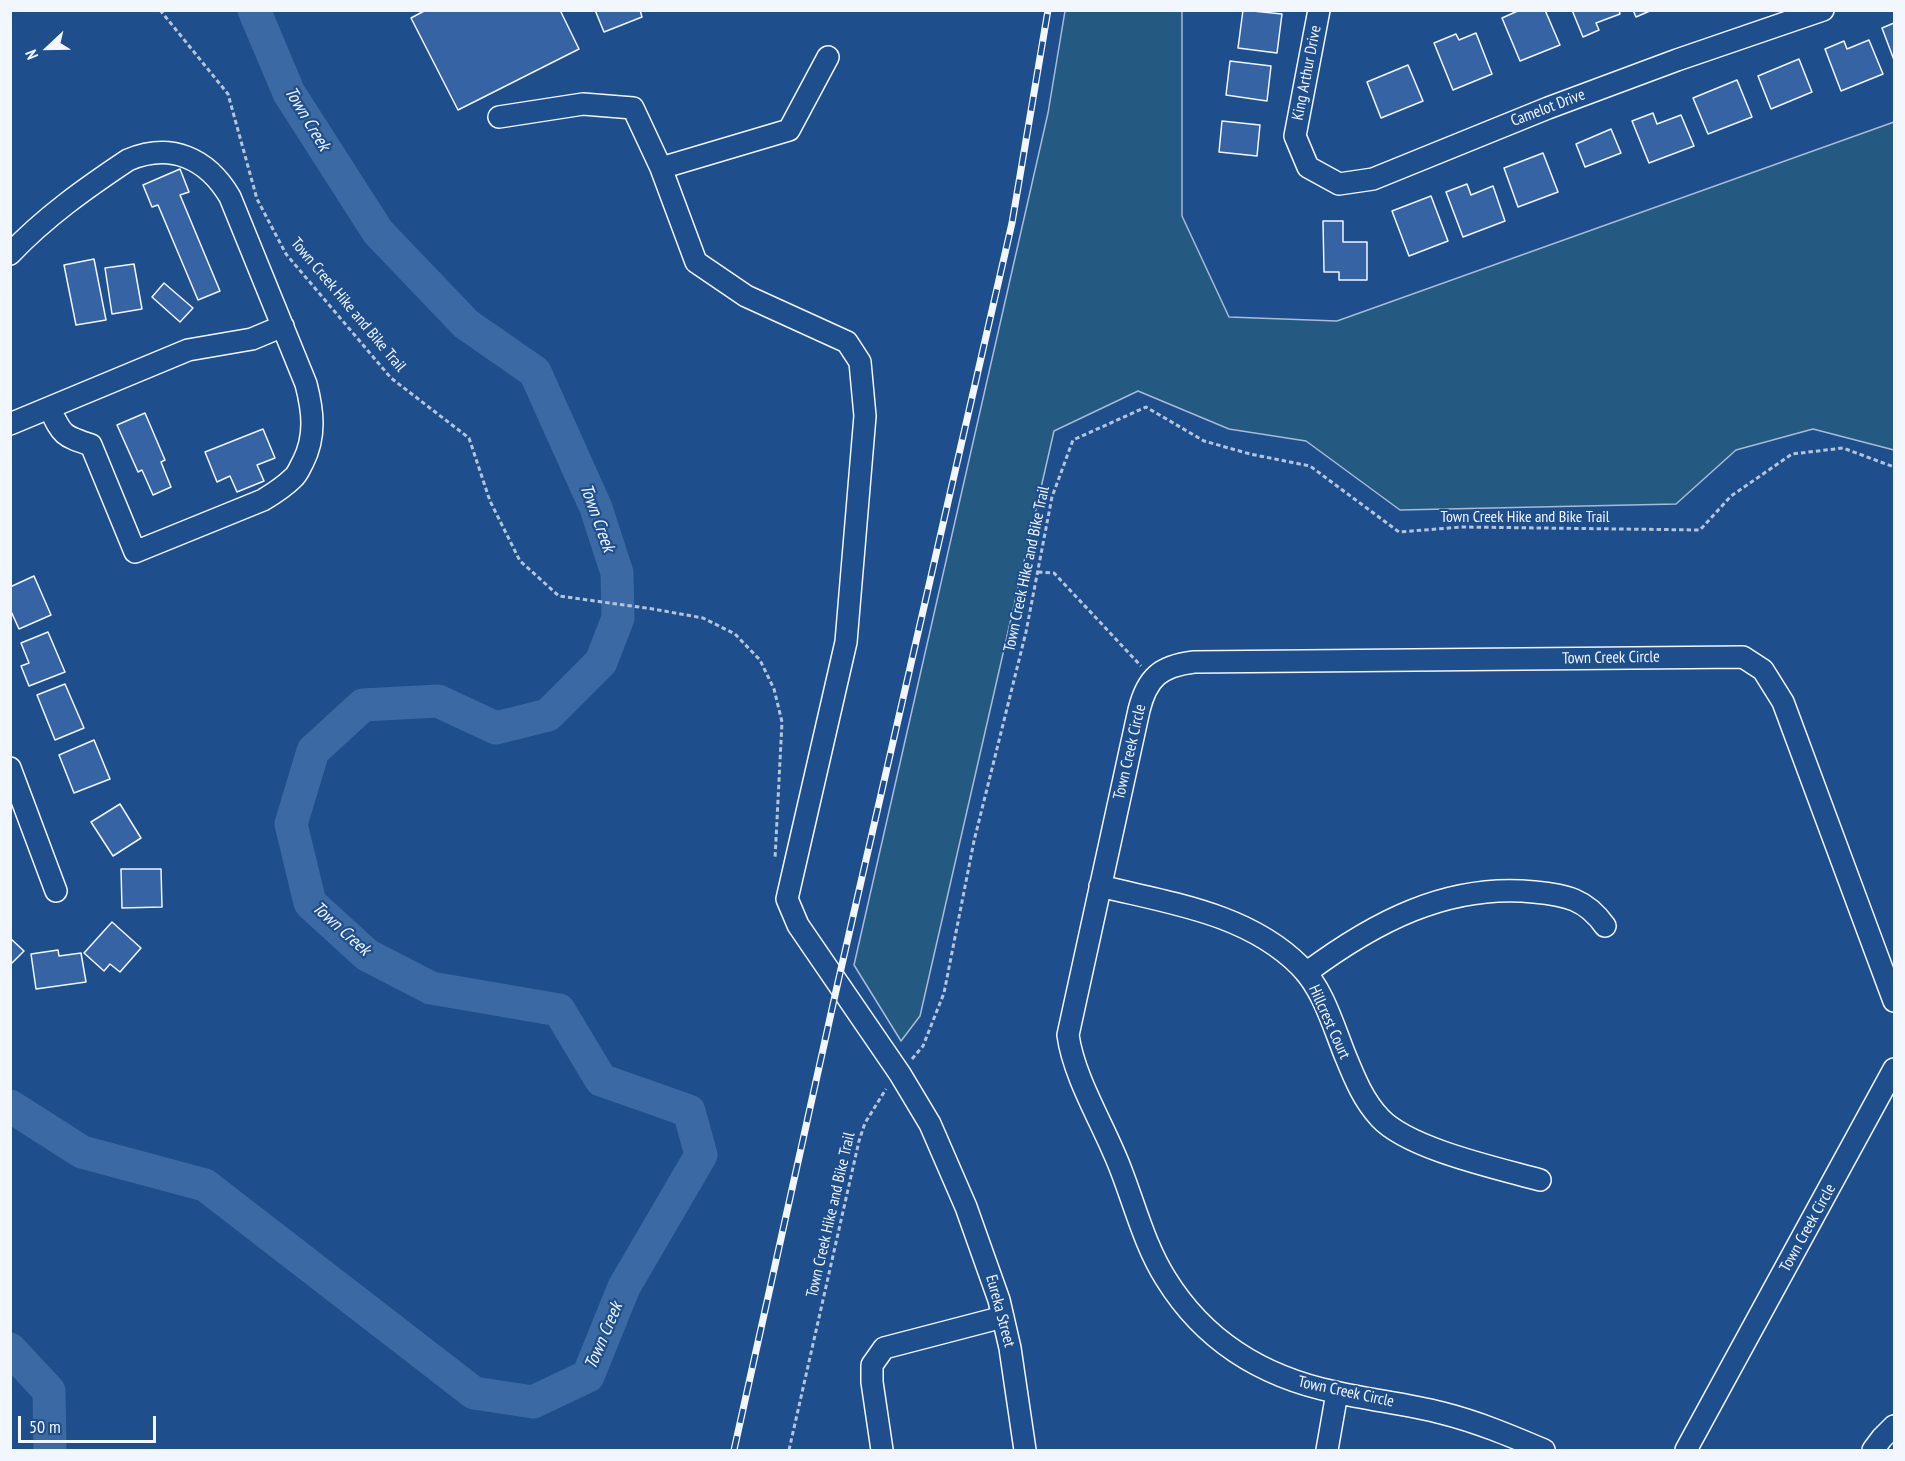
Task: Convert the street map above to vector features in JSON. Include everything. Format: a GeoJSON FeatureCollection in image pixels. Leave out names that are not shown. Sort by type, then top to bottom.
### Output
{"type":"FeatureCollection","features":[{"type":"Feature","properties":{"kind":"street","name":"King Arthur Drive"},"geometry":{"type":"LineString","coordinates":[[1295,136],[1319,10]]}},
{"type":"Feature","properties":{"kind":"street","name":"Camelot Drive"},"geometry":{"type":"LineString","coordinates":[[1295,136],[1308,167],[1339,184],[1373,179],[1781,17],[1823,10]]}},
{"type":"Feature","properties":{"kind":"street"},"geometry":{"type":"LineString","coordinates":[[661,168],[789,130],[828,57]]}},
{"type":"Feature","properties":{"kind":"street","name":"Eureka Street"},"geometry":{"type":"LineString","coordinates":[[499,117],[583,104],[633,108],[661,168],[696,262],[746,296],[847,342],[860,362],[866,416],[846,642],[787,898],[798,925],[900,1074],[930,1124],[966,1207],[996,1289],[1003,1317],[1010,1348],[1025,1450]]}},
{"type":"Feature","properties":{"kind":"street"},"geometry":{"type":"LineString","coordinates":[[10,254],[51,215],[128,160],[141,155],[162,152],[181,155],[198,163],[222,184],[230,197],[306,384],[312,407],[313,434],[296,476],[262,501],[135,552],[91,445],[69,437],[59,430],[50,409]]}},
{"type":"Feature","properties":{"kind":"street"},"geometry":{"type":"LineString","coordinates":[[10,424],[188,350],[252,339],[283,326]]}},
{"type":"Feature","properties":{"kind":"street","name":"Town Creek Circle"},"geometry":{"type":"LineString","coordinates":[[1545,1450],[1441,1413],[1337,1393],[1282,1377],[1227,1348],[1205,1329],[1185,1307],[1165,1278],[1151,1251],[1120,1167],[1081,1077],[1068,1035],[1139,710],[1143,696],[1153,678],[1165,669],[1180,663],[1194,662],[1743,657],[1763,670],[1783,702],[1894,1001]]}},
{"type":"Feature","properties":{"kind":"street"},"geometry":{"type":"LineString","coordinates":[[10,768],[56,891]]}},
{"type":"Feature","properties":{"kind":"street","name":"Hillcrest Court"},"geometry":{"type":"LineString","coordinates":[[1100,886],[1207,912],[1240,925],[1269,941],[1306,973],[1322,999],[1366,1101],[1382,1119],[1398,1131],[1446,1153],[1539,1180]]}},
{"type":"Feature","properties":{"kind":"street"},"geometry":{"type":"LineString","coordinates":[[1306,973],[1348,943],[1387,921],[1440,900],[1466,894],[1517,890],[1547,893],[1570,899],[1592,909],[1605,926]]}},
{"type":"Feature","properties":{"kind":"street","name":"Town Creek Circle"},"geometry":{"type":"LineString","coordinates":[[1686,1450],[1894,1069]]}},
{"type":"Feature","properties":{"kind":"street"},"geometry":{"type":"LineString","coordinates":[[882,1450],[872,1382],[872,1365],[884,1348],[1003,1317]]}},
{"type":"Feature","properties":{"kind":"street"},"geometry":{"type":"LineString","coordinates":[[1327,1450],[1337,1393]]}},
{"type":"Feature","properties":{"kind":"street"},"geometry":{"type":"LineString","coordinates":[[1873,1450],[1894,1426]]}},
{"type":"Feature","properties":{"kind":"path","name":"Town Creek Hike and Bike Trail"},"geometry":{"type":"LineString","coordinates":[[160,10],[228,94],[257,199],[286,254],[391,378],[469,438],[490,501],[520,561],[559,596],[703,618],[735,634],[760,660],[774,689],[782,722],[775,862]]}},
{"type":"Feature","properties":{"kind":"path","name":"Town Creek Hike and Bike Trail"},"geometry":{"type":"LineString","coordinates":[[789,1450],[865,1123],[884,1090],[923,1046],[944,993],[974,841],[1026,632],[1052,496],[1073,440],[1146,407],[1204,441],[1250,454],[1310,465],[1399,532],[1462,527],[1700,530],[1731,496],[1791,454],[1843,448],[1894,467]]}},
{"type":"Feature","properties":{"kind":"path"},"geometry":{"type":"LineString","coordinates":[[1038,572],[1054,573],[1153,678]]}},
{"type":"Feature","properties":{"kind":"shaded area"},"geometry":{"type":"Polygon","coordinates":[[[1065,11],[1182,11],[1182,216],[1229,317],[1337,321],[1894,122],[1894,450],[1813,429],[1736,450],[1676,504],[1400,510],[1306,441],[1229,429],[1138,391],[1054,431],[920,1016],[901,1041],[854,965],[1048,113],[1065,11]]]}},
{"type":"Feature","properties":{"kind":"building"},"geometry":{"type":"Polygon","coordinates":[[[426,10],[560,10],[579,49],[458,110],[411,18],[426,10]]]}},
{"type":"Feature","properties":{"kind":"building"},"geometry":{"type":"Polygon","coordinates":[[[595,10],[640,10],[642,17],[604,32],[595,10]]]}},
{"type":"Feature","properties":{"kind":"building"},"geometry":{"type":"Polygon","coordinates":[[[1243,10],[1282,14],[1277,53],[1238,48],[1243,10]]]}},
{"type":"Feature","properties":{"kind":"building"},"geometry":{"type":"Polygon","coordinates":[[[1520,10],[1545,10],[1560,45],[1520,61],[1502,18],[1520,10]]]}},
{"type":"Feature","properties":{"kind":"building"},"geometry":{"type":"Polygon","coordinates":[[[1572,10],[1619,10],[1620,14],[1596,23],[1599,30],[1583,37],[1572,10]]]}},
{"type":"Feature","properties":{"kind":"building"},"geometry":{"type":"Polygon","coordinates":[[[1633,10],[1652,10],[1636,17],[1633,10]]]}},
{"type":"Feature","properties":{"kind":"building"},"geometry":{"type":"Polygon","coordinates":[[[1894,23],[1894,60],[1882,28],[1894,23]]]}},
{"type":"Feature","properties":{"kind":"building"},"geometry":{"type":"Polygon","coordinates":[[[1476,33],[1492,74],[1453,90],[1434,43],[1456,34],[1459,40],[1476,33]]]}},
{"type":"Feature","properties":{"kind":"building"},"geometry":{"type":"Polygon","coordinates":[[[1869,40],[1883,74],[1841,91],[1825,49],[1844,41],[1847,49],[1869,40]]]}},
{"type":"Feature","properties":{"kind":"building"},"geometry":{"type":"Polygon","coordinates":[[[1799,59],[1812,92],[1771,109],[1758,76],[1799,59]]]}},
{"type":"Feature","properties":{"kind":"building"},"geometry":{"type":"Polygon","coordinates":[[[1230,61],[1271,66],[1267,101],[1226,95],[1230,61]]]}},
{"type":"Feature","properties":{"kind":"building"},"geometry":{"type":"Polygon","coordinates":[[[1408,65],[1423,101],[1381,118],[1367,82],[1408,65]]]}},
{"type":"Feature","properties":{"kind":"building"},"geometry":{"type":"Polygon","coordinates":[[[1737,80],[1752,117],[1708,134],[1693,98],[1737,80]]]}},
{"type":"Feature","properties":{"kind":"building"},"geometry":{"type":"Polygon","coordinates":[[[1653,113],[1657,124],[1681,115],[1694,146],[1649,163],[1632,121],[1653,113]]]}},
{"type":"Feature","properties":{"kind":"building"},"geometry":{"type":"Polygon","coordinates":[[[1222,121],[1260,125],[1257,156],[1219,152],[1222,121]]]}},
{"type":"Feature","properties":{"kind":"building"},"geometry":{"type":"Polygon","coordinates":[[[1611,129],[1621,153],[1585,167],[1576,144],[1611,129]]]}},
{"type":"Feature","properties":{"kind":"building"},"geometry":{"type":"Polygon","coordinates":[[[1543,153],[1558,192],[1518,207],[1504,168],[1543,153]]]}},
{"type":"Feature","properties":{"kind":"building"},"geometry":{"type":"Polygon","coordinates":[[[180,169],[189,192],[180,195],[220,291],[198,300],[158,205],[152,207],[143,185],[180,169]]]}},
{"type":"Feature","properties":{"kind":"building"},"geometry":{"type":"Polygon","coordinates":[[[1467,184],[1471,195],[1493,186],[1505,221],[1463,237],[1446,192],[1467,184]]]}},
{"type":"Feature","properties":{"kind":"building"},"geometry":{"type":"Polygon","coordinates":[[[1431,196],[1448,241],[1409,256],[1392,211],[1431,196]]]}},
{"type":"Feature","properties":{"kind":"building"},"geometry":{"type":"Polygon","coordinates":[[[1323,221],[1343,221],[1343,242],[1367,242],[1367,280],[1339,280],[1339,272],[1324,272],[1323,221]]]}},
{"type":"Feature","properties":{"kind":"building"},"geometry":{"type":"Polygon","coordinates":[[[94,259],[106,320],[76,325],[64,265],[94,259]]]}},
{"type":"Feature","properties":{"kind":"building"},"geometry":{"type":"Polygon","coordinates":[[[134,264],[142,309],[112,314],[105,268],[134,264]]]}},
{"type":"Feature","properties":{"kind":"building"},"geometry":{"type":"Polygon","coordinates":[[[164,283],[193,308],[180,322],[152,297],[164,283]]]}},
{"type":"Feature","properties":{"kind":"building"},"geometry":{"type":"Polygon","coordinates":[[[145,413],[165,460],[161,462],[171,487],[153,495],[142,470],[138,472],[117,425],[145,413]]]}},
{"type":"Feature","properties":{"kind":"building"},"geometry":{"type":"Polygon","coordinates":[[[263,429],[275,458],[257,465],[264,481],[237,492],[230,476],[217,482],[205,452],[263,429]]]}},
{"type":"Feature","properties":{"kind":"building"},"geometry":{"type":"Polygon","coordinates":[[[34,576],[51,615],[19,629],[10,609],[10,587],[34,576]]]}},
{"type":"Feature","properties":{"kind":"building"},"geometry":{"type":"Polygon","coordinates":[[[48,632],[65,672],[29,686],[21,666],[29,663],[21,643],[48,632]]]}},
{"type":"Feature","properties":{"kind":"building"},"geometry":{"type":"Polygon","coordinates":[[[65,684],[84,728],[55,740],[37,695],[65,684]]]}},
{"type":"Feature","properties":{"kind":"building"},"geometry":{"type":"Polygon","coordinates":[[[94,740],[110,779],[74,793],[59,755],[94,740]]]}},
{"type":"Feature","properties":{"kind":"building"},"geometry":{"type":"Polygon","coordinates":[[[120,804],[141,838],[113,856],[91,822],[120,804]]]}},
{"type":"Feature","properties":{"kind":"building"},"geometry":{"type":"Polygon","coordinates":[[[121,869],[161,869],[162,907],[122,908],[121,869]]]}},
{"type":"Feature","properties":{"kind":"building"},"geometry":{"type":"Polygon","coordinates":[[[112,922],[141,948],[120,972],[110,964],[104,971],[84,953],[112,922]]]}},
{"type":"Feature","properties":{"kind":"building"},"geometry":{"type":"Polygon","coordinates":[[[10,938],[24,951],[10,965],[10,938]]]}},
{"type":"Feature","properties":{"kind":"building"},"geometry":{"type":"Polygon","coordinates":[[[58,950],[59,956],[81,953],[86,982],[36,989],[31,954],[58,950]]]}},
{"type":"Feature","properties":{"kind":"waterway","name":"Town Creek"},"geometry":{"type":"LineString","coordinates":[[10,1106],[82,1152],[205,1185],[474,1393],[533,1402],[588,1376],[624,1287],[701,1155],[689,1111],[601,1080],[559,1010],[431,988],[367,955],[310,903],[291,824],[313,751],[363,705],[438,701],[496,728],[548,715],[601,662],[618,618],[617,573],[596,508],[535,372],[466,324],[378,232],[289,93],[254,10]]}},
{"type":"Feature","properties":{"kind":"waterway","name":"Town Creek"},"geometry":{"type":"LineString","coordinates":[[10,1349],[49,1391],[50,1450]]}},
{"type":"Feature","properties":{"kind":"railway"},"geometry":{"type":"LineString","coordinates":[[734,1450],[838,982],[1012,223],[1048,10]]}}]}
